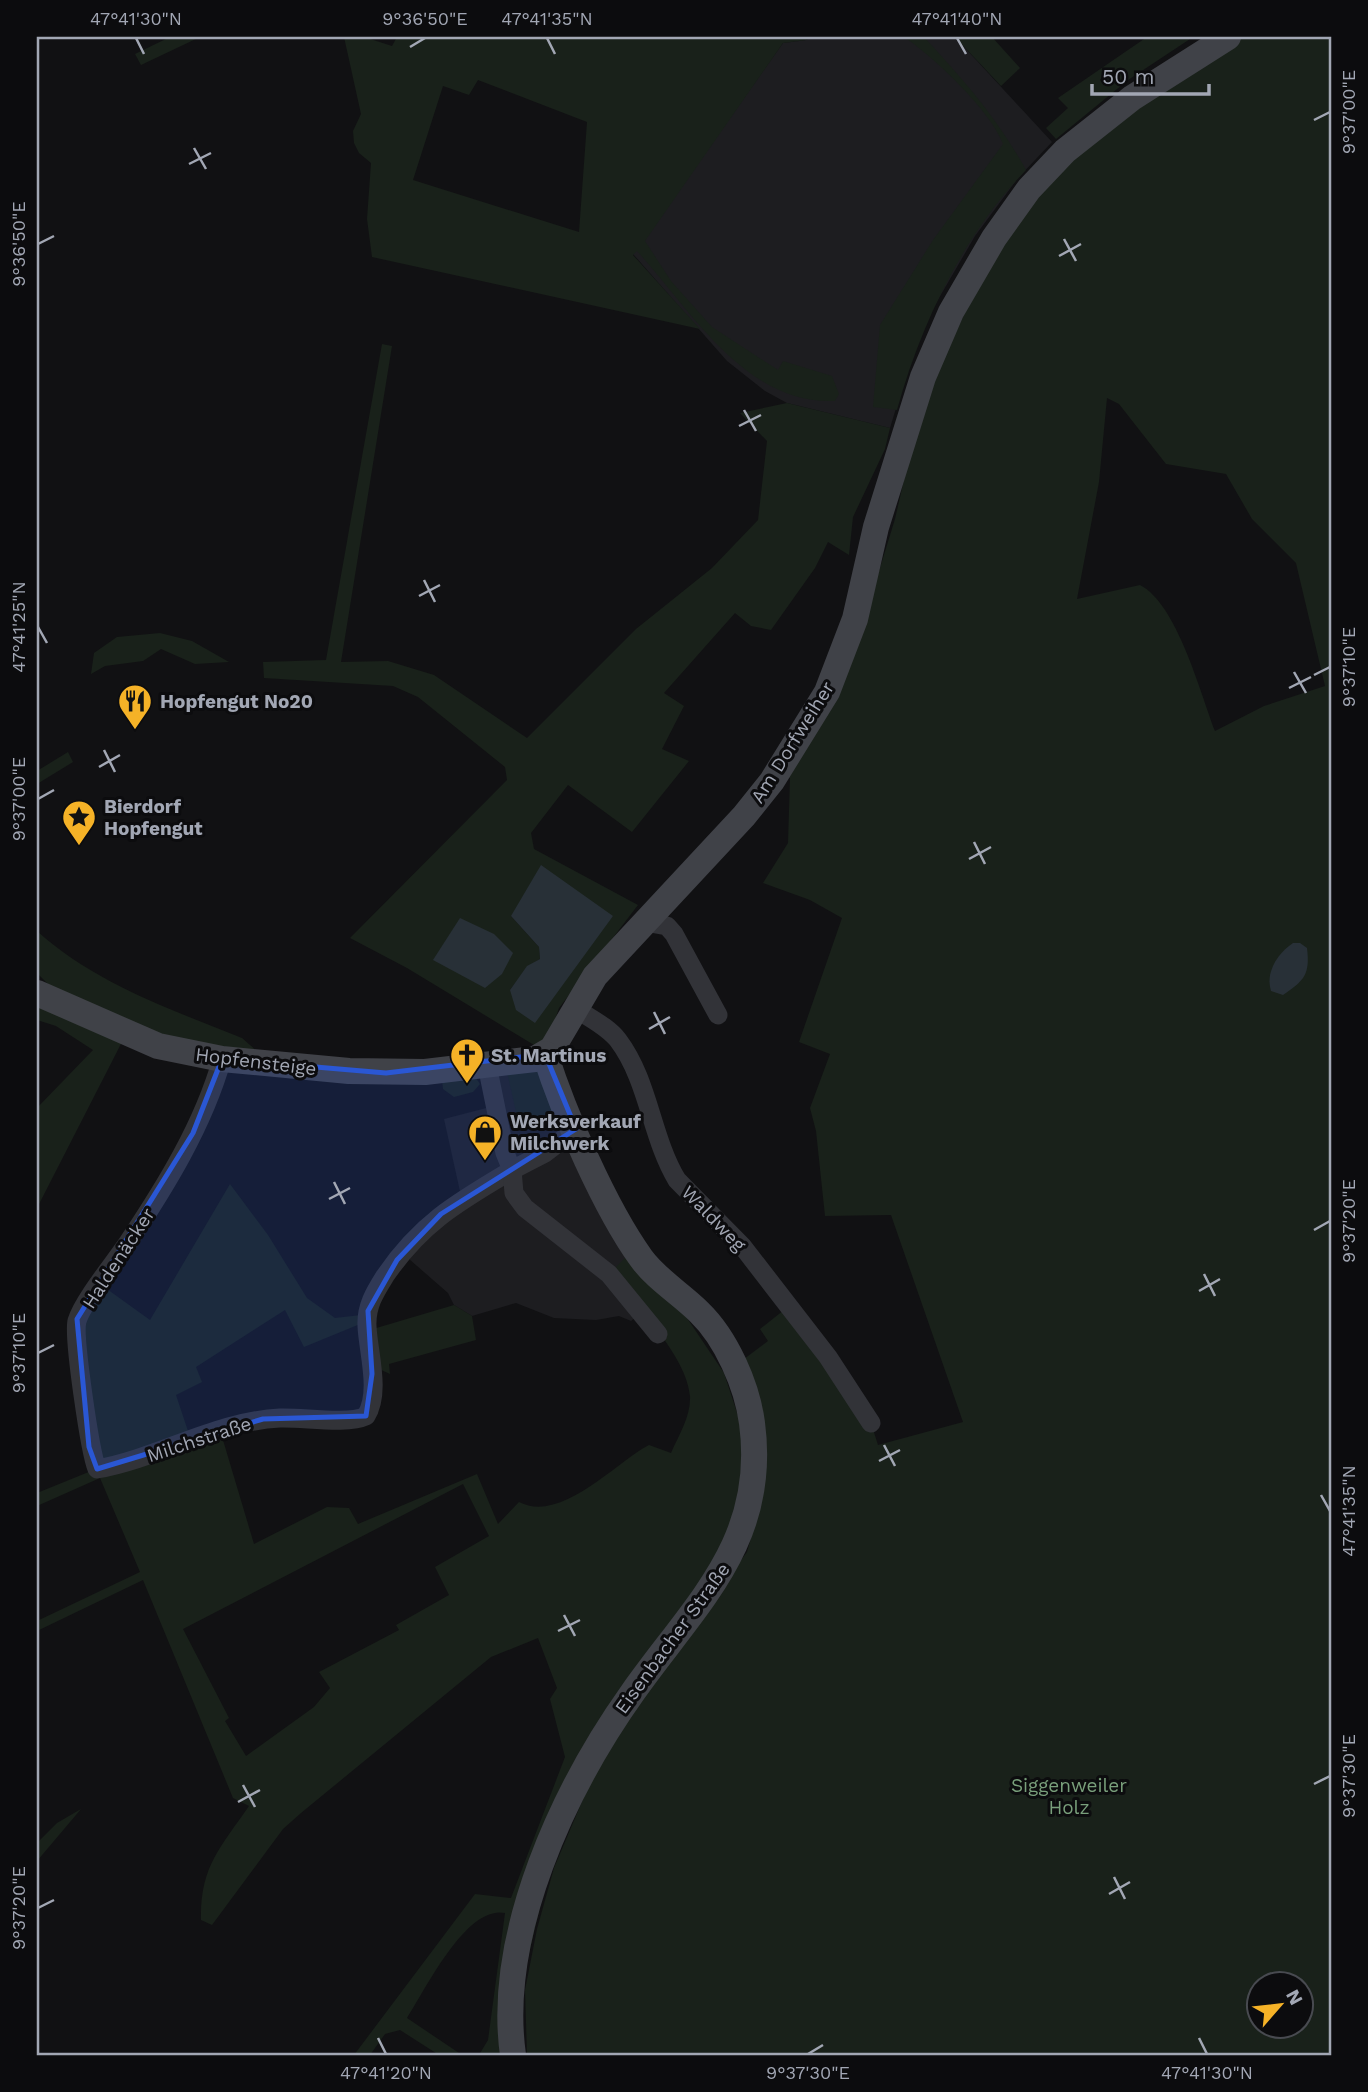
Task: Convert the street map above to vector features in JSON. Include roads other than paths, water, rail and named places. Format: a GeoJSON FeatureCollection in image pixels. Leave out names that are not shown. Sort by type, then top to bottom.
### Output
{"type":"FeatureCollection","features":[{"type":"Feature","properties":{"kind":"street","name":"Am Dorfweiher"},"geometry":{"type":"LineString","coordinates":[[545,1054],[558,1042],[575,1008],[608,959],[744,816],[772,781],[827,692],[855,619],[876,527],[912,407],[951,312],[994,238],[1037,180],[1065,151],[1114,111],[1227,37]]}},
{"type":"Feature","properties":{"kind":"street"},"geometry":{"type":"LineString","coordinates":[[645,922],[667,926],[674,934],[718,1015]]}},
{"type":"Feature","properties":{"kind":"street","name":"Hopfensteige"},"geometry":{"type":"LineString","coordinates":[[37,993],[158,1046],[222,1059],[386,1073],[487,1065],[535,1059],[545,1054]]}},
{"type":"Feature","properties":{"kind":"street","name":"Waldweg"},"geometry":{"type":"LineString","coordinates":[[575,1008],[618,1040],[638,1079],[669,1167],[677,1180],[743,1247],[828,1357],[871,1423]]}},
{"type":"Feature","properties":{"kind":"street","name":"Eisenbacher Straße"},"geometry":{"type":"LineString","coordinates":[[513,2055],[510,2003],[519,1943],[538,1875],[556,1829],[603,1737],[724,1570],[748,1513],[754,1470],[752,1421],[731,1360],[701,1314],[642,1259],[625,1232],[576,1129],[545,1054]]}},
{"type":"Feature","properties":{"kind":"street","name":"Haldenäcker"},"geometry":{"type":"LineString","coordinates":[[97,1469],[89,1447],[78,1319],[137,1229],[193,1133],[222,1059]]}},
{"type":"Feature","properties":{"kind":"street"},"geometry":{"type":"LineString","coordinates":[[487,1065],[505,1153],[512,1170],[514,1193],[525,1208],[609,1275],[658,1334]]}},
{"type":"Feature","properties":{"kind":"street"},"geometry":{"type":"LineString","coordinates":[[512,1170],[545,1153],[576,1129]]}},
{"type":"Feature","properties":{"kind":"street","name":"Milchstraße"},"geometry":{"type":"LineString","coordinates":[[97,1469],[120,1465],[239,1424],[263,1419],[351,1419],[366,1416],[371,1406],[372,1374],[367,1323],[370,1301],[397,1260],[429,1223],[512,1170]]}},
{"type":"Feature","properties":{"kind":"place","name":"Hopfengut No20"},"geometry":{"type":"Point","coordinates":[135,731]}},
{"type":"Feature","properties":{"kind":"place","name":"Bierdorf Hopfengut"},"geometry":{"type":"Point","coordinates":[79,847]}},
{"type":"Feature","properties":{"kind":"place","name":"St. Martinus"},"geometry":{"type":"Point","coordinates":[467,1085]}},
{"type":"Feature","properties":{"kind":"place","name":"Werksverkauf Milchwerk"},"geometry":{"type":"Point","coordinates":[485,1162]}},
{"type":"Feature","properties":{"kind":"park label","name":"Siggenweiler Holz"},"geometry":{"type":"Point","coordinates":[1069,1796]}}]}
